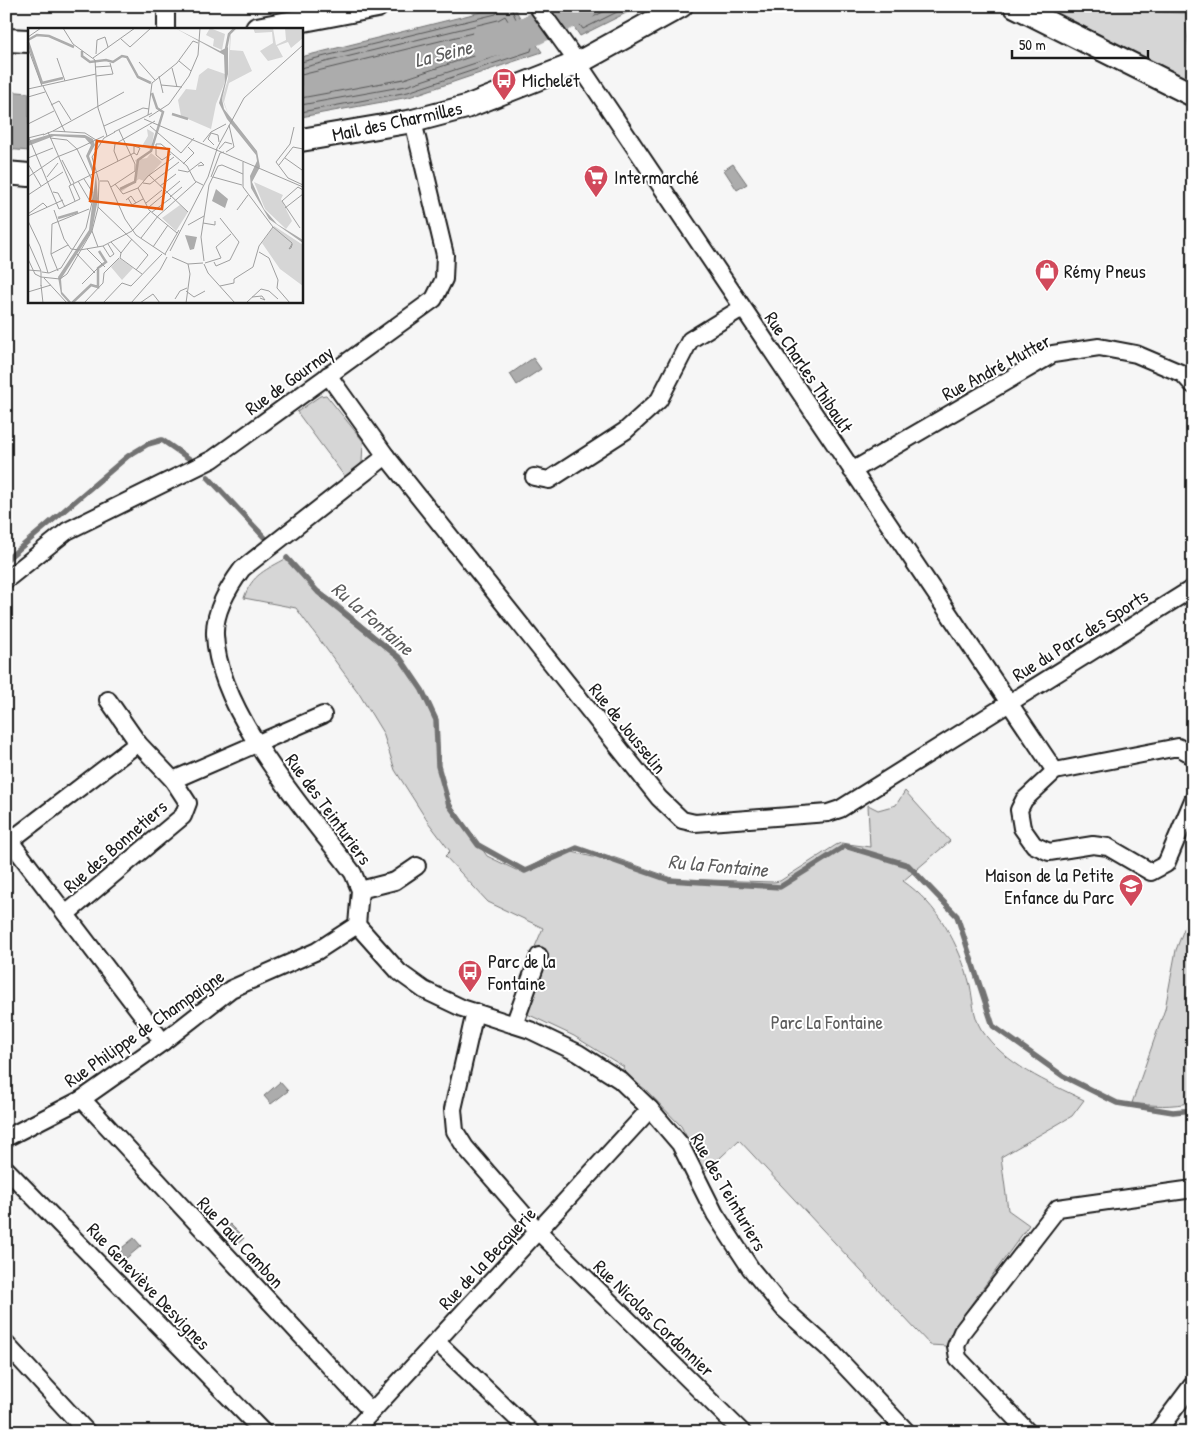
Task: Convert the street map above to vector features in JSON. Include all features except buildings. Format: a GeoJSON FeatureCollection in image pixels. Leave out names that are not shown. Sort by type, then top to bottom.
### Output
{"type":"FeatureCollection","features":[{"type":"Feature","properties":{"kind":"main road"},"geometry":{"type":"LineString","coordinates":[[262,28],[377,6]]}},
{"type":"Feature","properties":{"kind":"main road","name":"Mail des Charmilles"},"geometry":{"type":"LineString","coordinates":[[302,140],[413,121],[466,107],[681,6]]}},
{"type":"Feature","properties":{"kind":"main road"},"geometry":{"type":"LineString","coordinates":[[1015,6],[1188,93]]}},
{"type":"Feature","properties":{"kind":"main road"},"geometry":{"type":"LineString","coordinates":[[6,40],[28,41]]}},
{"type":"Feature","properties":{"kind":"main road"},"geometry":{"type":"LineString","coordinates":[[6,173],[28,175]]}},
{"type":"Feature","properties":{"kind":"street"},"geometry":{"type":"LineString","coordinates":[[166,6],[166,28]]}},
{"type":"Feature","properties":{"kind":"street","name":"Rue Charles Thibault"},"geometry":{"type":"LineString","coordinates":[[537,6],[1008,703]]}},
{"type":"Feature","properties":{"kind":"street","name":"Rue de Gournay"},"geometry":{"type":"LineString","coordinates":[[6,580],[67,531],[213,459],[434,299],[444,279],[445,255],[413,121]]}},
{"type":"Feature","properties":{"kind":"street"},"geometry":{"type":"LineString","coordinates":[[534,477],[549,480],[625,430],[659,400],[690,340],[742,308]]}},
{"type":"Feature","properties":{"kind":"street","name":"Rue André Mutter"},"geometry":{"type":"LineString","coordinates":[[852,471],[1053,354],[1099,347],[1136,354],[1183,374],[1193,385]]}},
{"type":"Feature","properties":{"kind":"street","name":"Rue de Jousselin"},"geometry":{"type":"LineString","coordinates":[[328,375],[386,456],[659,798],[682,820],[714,822],[828,813],[852,802],[1008,703]]}},
{"type":"Feature","properties":{"kind":"street","name":"Rue des Teinturiers"},"geometry":{"type":"LineString","coordinates":[[386,456],[242,570],[230,586],[219,608],[215,634],[219,663],[256,743],[353,873],[360,890],[357,925],[399,972],[424,990],[475,1012],[514,1025],[578,1053],[620,1080],[650,1109],[680,1144],[715,1214],[751,1270],[782,1308],[829,1349],[907,1432]]}},
{"type":"Feature","properties":{"kind":"street","name":"Rue du Parc des Sports"},"geometry":{"type":"LineString","coordinates":[[1055,771],[1008,703],[1193,588]]}},
{"type":"Feature","properties":{"kind":"street","name":"Rue des Bonnetiers"},"geometry":{"type":"LineString","coordinates":[[66,914],[183,816],[188,803],[173,780],[138,743],[108,700]]}},
{"type":"Feature","properties":{"kind":"street","name":"Rue des Bonnetiers"},"geometry":{"type":"LineString","coordinates":[[173,780],[322,715]]}},
{"type":"Feature","properties":{"kind":"street","name":"Rue des Bonnetiers"},"geometry":{"type":"LineString","coordinates":[[138,743],[10,841],[163,1042]]}},
{"type":"Feature","properties":{"kind":"street"},"geometry":{"type":"LineString","coordinates":[[1193,758],[1189,753],[1178,747],[1055,771],[1024,800],[1019,810],[1022,828],[1034,845],[1050,852],[1093,845],[1108,847],[1151,872],[1166,864],[1193,800]]}},
{"type":"Feature","properties":{"kind":"street"},"geometry":{"type":"LineString","coordinates":[[360,890],[395,881],[418,866]]}},
{"type":"Feature","properties":{"kind":"street","name":"Rue Philippe de Champaigne"},"geometry":{"type":"LineString","coordinates":[[6,1138],[82,1099],[163,1042],[231,989],[317,951],[344,931],[357,925]]}},
{"type":"Feature","properties":{"kind":"street"},"geometry":{"type":"LineString","coordinates":[[514,1025],[538,956]]}},
{"type":"Feature","properties":{"kind":"street","name":"Rue Nicolas Cordonnier"},"geometry":{"type":"LineString","coordinates":[[475,1012],[454,1109],[455,1132],[465,1147],[538,1232],[742,1432]]}},
{"type":"Feature","properties":{"kind":"street","name":"Rue Paul Cambon"},"geometry":{"type":"LineString","coordinates":[[82,1099],[372,1411]]}},
{"type":"Feature","properties":{"kind":"street","name":"Rue de la Becquerie"},"geometry":{"type":"LineString","coordinates":[[353,1432],[650,1109]]}},
{"type":"Feature","properties":{"kind":"street","name":"Rue Geneviève Desvignes"},"geometry":{"type":"LineString","coordinates":[[6,1169],[263,1432]]}},
{"type":"Feature","properties":{"kind":"street"},"geometry":{"type":"LineString","coordinates":[[1028,1432],[958,1358],[956,1346],[962,1332],[1058,1208],[1193,1189]]}},
{"type":"Feature","properties":{"kind":"street"},"geometry":{"type":"LineString","coordinates":[[437,1342],[531,1432]]}},
{"type":"Feature","properties":{"kind":"street"},"geometry":{"type":"LineString","coordinates":[[6,1344],[87,1432]]}},
{"type":"Feature","properties":{"kind":"street"},"geometry":{"type":"LineString","coordinates":[[1157,1432],[1193,1384]]}},
{"type":"Feature","properties":{"kind":"green space"},"geometry":{"type":"Polygon","coordinates":[[[1045,6],[1186,13],[1193,83],[1045,6]]]}},
{"type":"Feature","properties":{"kind":"green space"},"geometry":{"type":"Polygon","coordinates":[[[326,395],[363,441],[362,463],[345,477],[297,412],[320,396],[326,395]]]}},
{"type":"Feature","properties":{"kind":"green space","name":"Parc La Fontaine"},"geometry":{"type":"Polygon","coordinates":[[[287,558],[312,585],[337,603],[402,658],[426,696],[434,716],[439,769],[444,788],[453,807],[487,856],[516,870],[528,868],[552,855],[568,851],[593,857],[604,854],[675,879],[780,881],[841,843],[870,847],[868,805],[878,810],[896,805],[905,791],[950,841],[903,881],[927,902],[946,927],[960,955],[970,985],[976,1019],[991,1042],[1014,1063],[1084,1100],[1072,1116],[1001,1157],[1008,1210],[1029,1225],[956,1325],[946,1346],[930,1345],[739,1140],[705,1172],[681,1126],[645,1089],[621,1073],[624,1067],[574,1036],[523,1012],[528,995],[533,996],[549,958],[534,949],[543,928],[488,902],[445,856],[450,851],[428,822],[395,770],[383,733],[358,692],[296,608],[244,598],[251,583],[256,578],[287,558]]]}},
{"type":"Feature","properties":{"kind":"green space"},"geometry":{"type":"Polygon","coordinates":[[[1193,905],[1193,1102],[1177,1105],[1132,1103],[1165,1009],[1176,950],[1193,905]]]}},
{"type":"Feature","properties":{"kind":"water"},"geometry":{"type":"Polygon","coordinates":[[[560,6],[640,6],[580,36],[560,6]]]}},
{"type":"Feature","properties":{"kind":"water"},"geometry":{"type":"Polygon","coordinates":[[[501,7],[514,7],[542,52],[409,97],[302,117],[302,57],[501,7]]]}},
{"type":"Feature","properties":{"kind":"water"},"geometry":{"type":"Polygon","coordinates":[[[6,91],[28,93],[28,151],[6,149],[6,91]]]}},
{"type":"Feature","properties":{"kind":"water"},"geometry":{"type":"Polygon","coordinates":[[[733,164],[747,184],[737,190],[724,170],[733,164]]]}},
{"type":"Feature","properties":{"kind":"water"},"geometry":{"type":"Polygon","coordinates":[[[533,358],[541,369],[517,385],[510,374],[533,358]]]}},
{"type":"Feature","properties":{"kind":"water"},"geometry":{"type":"Polygon","coordinates":[[[280,1082],[288,1091],[271,1104],[264,1096],[280,1082]]]}},
{"type":"Feature","properties":{"kind":"water"},"geometry":{"type":"Polygon","coordinates":[[[230,1224],[244,1238],[237,1245],[224,1231],[230,1224]]]}},
{"type":"Feature","properties":{"kind":"water"},"geometry":{"type":"Polygon","coordinates":[[[134,1238],[141,1246],[124,1260],[117,1252],[134,1238]]]}},
{"type":"Feature","properties":{"kind":"waterway","name":"La Seine"},"geometry":{"type":"LineString","coordinates":[[485,43],[528,32],[582,6]]}},
{"type":"Feature","properties":{"kind":"waterway","name":"Ru la Fontaine"},"geometry":{"type":"LineString","coordinates":[[6,560],[128,456],[148,444],[162,440],[191,460]]}},
{"type":"Feature","properties":{"kind":"waterway","name":"Ru la Fontaine"},"geometry":{"type":"LineString","coordinates":[[208,477],[265,538]]}},
{"type":"Feature","properties":{"kind":"waterway","name":"Ru la Fontaine"},"geometry":{"type":"LineString","coordinates":[[287,558],[318,592],[401,659],[422,690],[436,720],[438,766],[449,805],[478,845],[525,871],[577,848],[669,880],[780,887],[845,846],[908,865],[957,916],[993,1026],[1063,1076],[1117,1103],[1173,1112],[1193,1110]]}},
{"type":"Feature","properties":{"kind":"place","name":"Michelet"},"geometry":{"type":"Point","coordinates":[504,101]}},
{"type":"Feature","properties":{"kind":"place","name":"Intermarché"},"geometry":{"type":"Point","coordinates":[596,198]}},
{"type":"Feature","properties":{"kind":"place","name":"Rémy Pneus"},"geometry":{"type":"Point","coordinates":[1047,292]}},
{"type":"Feature","properties":{"kind":"place","name":"Maison de la Petite Enfance du Parc"},"geometry":{"type":"Point","coordinates":[1131,907]}},
{"type":"Feature","properties":{"kind":"place","name":"Parc de la Fontaine"},"geometry":{"type":"Point","coordinates":[470,993]}}]}
